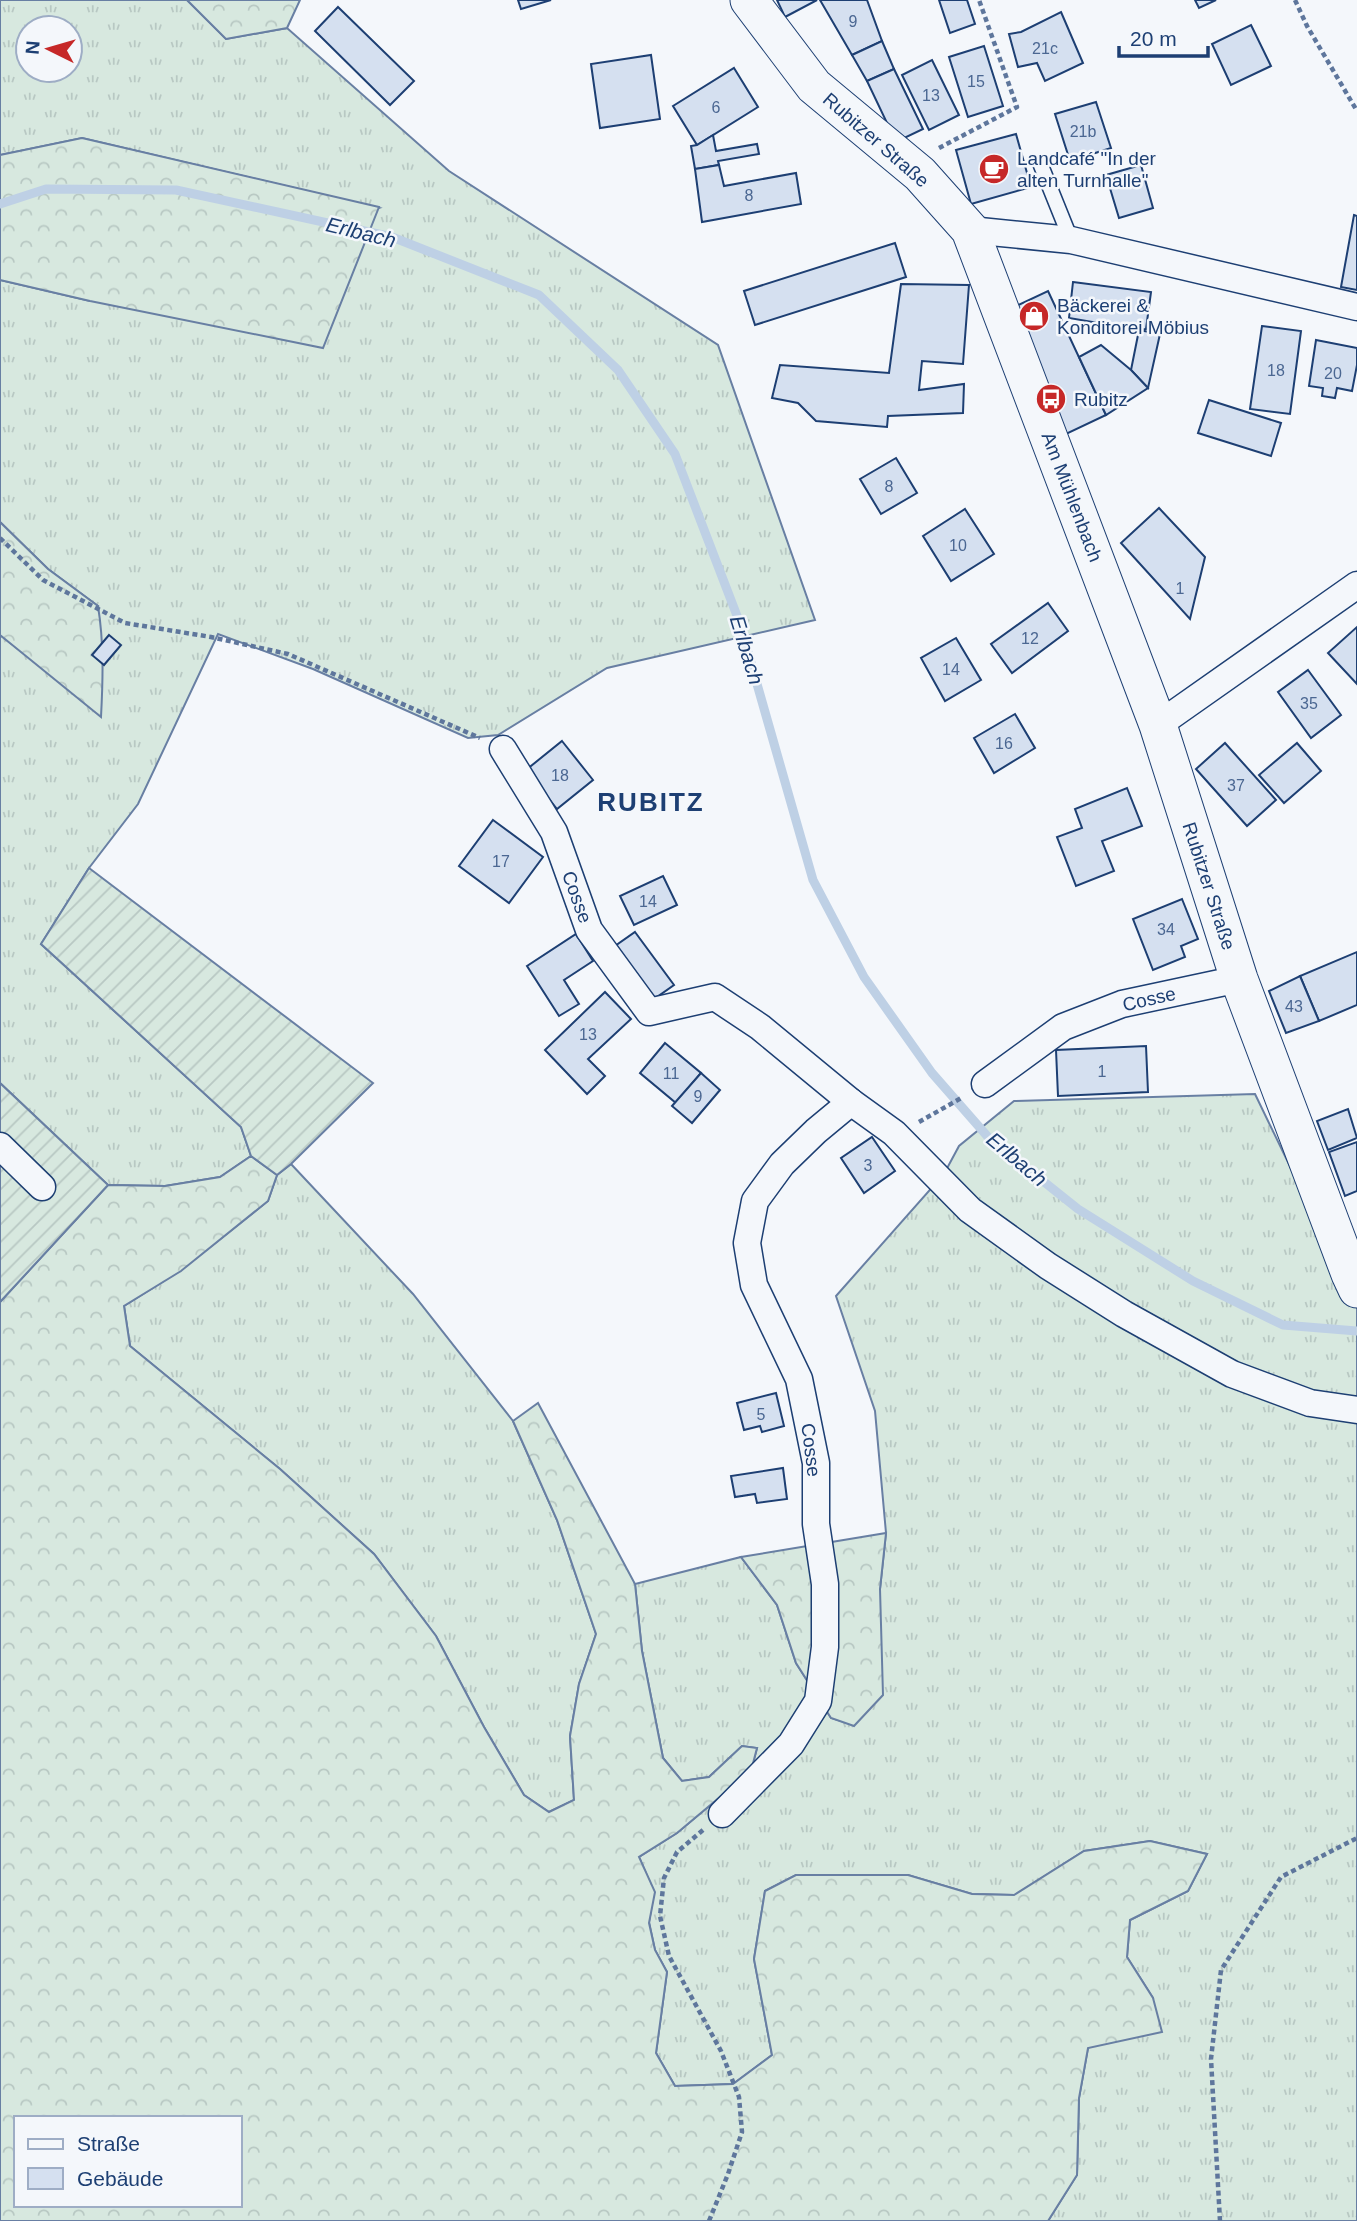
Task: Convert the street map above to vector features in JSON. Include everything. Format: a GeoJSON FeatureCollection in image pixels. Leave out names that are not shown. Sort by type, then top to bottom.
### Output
{"type":"FeatureCollection","features":[{"type":"Feature","properties":{"kind":"main road","name":"Rubitzer Straße"},"geometry":{"type":"LineString","coordinates":[[749,0],[814,86],[920,174],[970,230]]}},
{"type":"Feature","properties":{"kind":"main road","name":"Am Mühlenbach"},"geometry":{"type":"LineString","coordinates":[[970,230],[1158,724]]}},
{"type":"Feature","properties":{"kind":"main road","name":"Rubitzer Straße"},"geometry":{"type":"LineString","coordinates":[[1158,724],[1238,979],[1355,1279]]}},
{"type":"Feature","properties":{"kind":"street"},"geometry":{"type":"LineString","coordinates":[[970,230],[1071,240],[1357,306]]}},
{"type":"Feature","properties":{"kind":"street"},"geometry":{"type":"LineString","coordinates":[[1158,724],[1357,585]]}},
{"type":"Feature","properties":{"kind":"street","name":"Cosse"},"geometry":{"type":"LineString","coordinates":[[503,748],[554,832],[589,930],[649,1012],[715,997],[760,1027],[851,1102],[894,1133],[970,1210],[1048,1266],[1124,1314],[1232,1374],[1310,1403],[1357,1410]]}},
{"type":"Feature","properties":{"kind":"street","name":"Cosse"},"geometry":{"type":"LineString","coordinates":[[985,1084],[1063,1027],[1122,1004],[1238,979]]}},
{"type":"Feature","properties":{"kind":"street","name":"Cosse"},"geometry":{"type":"LineString","coordinates":[[722,1814],[790,1744],[818,1701],[825,1647],[825,1584],[816,1524],[816,1463],[799,1379],[754,1285],[747,1243],[755,1201],[782,1164],[851,1102]]}},
{"type":"Feature","properties":{"kind":"street"},"geometry":{"type":"LineString","coordinates":[[0,1146],[42,1187]]}},
{"type":"Feature","properties":{"kind":"lane"},"geometry":{"type":"LineString","coordinates":[[1040,163],[1071,240]]}},
{"type":"Feature","properties":{"kind":"path"},"geometry":{"type":"LineString","coordinates":[[920,174],[933,151],[1017,107],[979,0]]}},
{"type":"Feature","properties":{"kind":"path"},"geometry":{"type":"LineString","coordinates":[[1295,0],[1307,26],[1357,111]]}},
{"type":"Feature","properties":{"kind":"path"},"geometry":{"type":"LineString","coordinates":[[0,538],[43,580],[125,623],[211,637],[288,654],[503,748]]}},
{"type":"Feature","properties":{"kind":"path"},"geometry":{"type":"LineString","coordinates":[[922,1121],[985,1084]]}},
{"type":"Feature","properties":{"kind":"path"},"geometry":{"type":"LineString","coordinates":[[709,2221],[742,2132],[739,2097],[721,2051],[669,1956],[660,1916],[664,1878],[677,1852],[722,1814]]}},
{"type":"Feature","properties":{"kind":"path"},"geometry":{"type":"LineString","coordinates":[[1220,2221],[1211,2059],[1221,1970],[1281,1877],[1357,1838]]}},
{"type":"Feature","properties":{"kind":"green space"},"geometry":{"type":"Polygon","coordinates":[[[0,0],[187,0],[226,39],[287,28],[449,171],[718,345],[815,620],[607,668],[498,735],[468,738],[313,669],[218,634],[138,804],[89,868],[41,944],[241,1127],[251,1156],[220,1177],[165,1186],[108,1185],[0,1083],[0,635],[30,658],[98,606],[48,569],[0,522],[0,280],[90,301],[379,208],[82,138],[0,155],[0,0]]]}},
{"type":"Feature","properties":{"kind":"green space"},"geometry":{"type":"Polygon","coordinates":[[[187,0],[300,0],[287,28],[226,39],[187,0]]]}},
{"type":"Feature","properties":{"kind":"green space"},"geometry":{"type":"Polygon","coordinates":[[[82,138],[379,207],[323,348],[0,280],[0,155],[82,138]]]}},
{"type":"Feature","properties":{"kind":"green space"},"geometry":{"type":"Polygon","coordinates":[[[0,522],[48,569],[98,606],[102,661],[101,717],[0,635],[0,522]]]}},
{"type":"Feature","properties":{"kind":"green space"},"geometry":{"type":"Polygon","coordinates":[[[89,868],[373,1083],[277,1175],[251,1156],[241,1127],[41,944],[89,868]]]}},
{"type":"Feature","properties":{"kind":"green space"},"geometry":{"type":"Polygon","coordinates":[[[0,1083],[108,1185],[0,1302],[0,1083]]]}},
{"type":"Feature","properties":{"kind":"green space"},"geometry":{"type":"Polygon","coordinates":[[[1255,1094],[1353,1297],[1357,1298],[1357,2221],[1048,2221],[1077,2175],[1079,2098],[1088,2048],[1153,1998],[1127,1957],[1130,1920],[1188,1891],[1207,1854],[1150,1841],[1084,1851],[1015,1895],[972,1894],[908,1875],[796,1875],[765,1891],[754,1959],[772,2055],[733,2084],[675,2086],[656,2053],[667,1972],[655,1950],[649,1922],[654,1892],[639,1857],[677,1833],[751,1771],[757,1748],[742,1746],[709,1777],[682,1781],[663,1758],[642,1651],[635,1584],[741,1557],[777,1605],[796,1663],[831,1718],[854,1725],[880,1589],[886,1533],[875,1411],[836,1296],[944,1174],[959,1146],[1014,1101],[1255,1094]]]}},
{"type":"Feature","properties":{"kind":"green space"},"geometry":{"type":"Polygon","coordinates":[[[251,1156],[277,1175],[268,1201],[181,1271],[124,1306],[130,1346],[280,1469],[374,1554],[436,1636],[524,1795],[549,1812],[574,1800],[570,1736],[579,1684],[596,1634],[557,1520],[513,1421],[538,1403],[635,1584],[642,1651],[663,1758],[682,1781],[709,1777],[742,1746],[757,1748],[751,1771],[677,1833],[639,1857],[655,1892],[649,1923],[655,1950],[667,1972],[656,2053],[675,2086],[733,2084],[772,2055],[754,1959],[765,1891],[796,1875],[908,1875],[972,1894],[1014,1895],[1084,1851],[1150,1841],[1207,1854],[1188,1891],[1130,1920],[1127,1957],[1153,1998],[1162,2032],[1088,2048],[1079,2098],[1077,2175],[1048,2221],[0,2221],[0,1302],[108,1185],[165,1186],[220,1177],[251,1156]]]}},
{"type":"Feature","properties":{"kind":"green space"},"geometry":{"type":"Polygon","coordinates":[[[291,1164],[413,1294],[513,1421],[557,1520],[596,1634],[579,1684],[570,1736],[574,1800],[549,1812],[524,1795],[436,1636],[374,1554],[280,1469],[130,1346],[124,1306],[181,1270],[268,1201],[277,1175],[291,1164]]]}},
{"type":"Feature","properties":{"kind":"green space"},"geometry":{"type":"Polygon","coordinates":[[[886,1533],[880,1589],[883,1695],[854,1726],[831,1718],[796,1663],[777,1605],[741,1557],[886,1533]]]}},
{"type":"Feature","properties":{"kind":"building"},"geometry":{"type":"Polygon","coordinates":[[[518,0],[551,0],[521,9],[518,0]]]}},
{"type":"Feature","properties":{"kind":"building"},"geometry":{"type":"Polygon","coordinates":[[[777,0],[817,0],[785,17],[777,0]]]}},
{"type":"Feature","properties":{"kind":"building"},"geometry":{"type":"Polygon","coordinates":[[[820,0],[867,0],[882,41],[852,55],[820,0]]]}},
{"type":"Feature","properties":{"kind":"building"},"geometry":{"type":"Polygon","coordinates":[[[939,0],[967,0],[975,24],[950,33],[939,0]]]}},
{"type":"Feature","properties":{"kind":"building"},"geometry":{"type":"Polygon","coordinates":[[[1195,0],[1216,0],[1199,8],[1195,0]]]}},
{"type":"Feature","properties":{"kind":"building"},"geometry":{"type":"Polygon","coordinates":[[[338,7],[414,81],[390,105],[315,31],[338,7]]]}},
{"type":"Feature","properties":{"kind":"building"},"geometry":{"type":"Polygon","coordinates":[[[1061,12],[1083,63],[1045,81],[1037,63],[1018,67],[1009,34],[1021,32],[1061,12]]]}},
{"type":"Feature","properties":{"kind":"building"},"geometry":{"type":"Polygon","coordinates":[[[1251,25],[1271,66],[1231,85],[1212,44],[1251,25]]]}},
{"type":"Feature","properties":{"kind":"building"},"geometry":{"type":"Polygon","coordinates":[[[882,41],[894,69],[867,81],[852,55],[882,41]]]}},
{"type":"Feature","properties":{"kind":"building"},"geometry":{"type":"Polygon","coordinates":[[[984,46],[1003,106],[968,117],[949,57],[984,46]]]}},
{"type":"Feature","properties":{"kind":"building"},"geometry":{"type":"Polygon","coordinates":[[[651,55],[660,119],[600,128],[591,64],[651,55]]]}},
{"type":"Feature","properties":{"kind":"building"},"geometry":{"type":"Polygon","coordinates":[[[932,60],[959,115],[929,130],[902,75],[932,60]]]}},
{"type":"Feature","properties":{"kind":"building"},"geometry":{"type":"Polygon","coordinates":[[[734,68],[758,107],[697,145],[673,106],[734,68]]]}},
{"type":"Feature","properties":{"kind":"building"},"geometry":{"type":"Polygon","coordinates":[[[894,69],[923,129],[896,142],[867,81],[894,69]]]}},
{"type":"Feature","properties":{"kind":"building"},"geometry":{"type":"Polygon","coordinates":[[[1096,102],[1111,148],[1070,161],[1055,114],[1096,102]]]}},
{"type":"Feature","properties":{"kind":"building"},"geometry":{"type":"Polygon","coordinates":[[[1016,134],[1031,187],[971,204],[956,150],[1016,134]]]}},
{"type":"Feature","properties":{"kind":"building"},"geometry":{"type":"Polygon","coordinates":[[[713,135],[716,151],[757,144],[759,154],[718,161],[719,165],[695,169],[691,146],[713,135]]]}},
{"type":"Feature","properties":{"kind":"building"},"geometry":{"type":"Polygon","coordinates":[[[719,165],[724,186],[796,173],[801,204],[702,222],[695,169],[719,165]]]}},
{"type":"Feature","properties":{"kind":"building"},"geometry":{"type":"Polygon","coordinates":[[[1141,165],[1153,208],[1119,218],[1106,175],[1141,165]]]}},
{"type":"Feature","properties":{"kind":"building"},"geometry":{"type":"Polygon","coordinates":[[[1354,215],[1357,216],[1357,290],[1341,287],[1354,215]]]}},
{"type":"Feature","properties":{"kind":"building"},"geometry":{"type":"Polygon","coordinates":[[[895,243],[906,277],[755,325],[744,291],[895,243]]]}},
{"type":"Feature","properties":{"kind":"building"},"geometry":{"type":"Polygon","coordinates":[[[1073,282],[1151,292],[1146,329],[1069,318],[1073,282]]]}},
{"type":"Feature","properties":{"kind":"building"},"geometry":{"type":"Polygon","coordinates":[[[901,284],[969,285],[963,364],[922,361],[919,390],[964,384],[963,413],[888,416],[887,427],[816,421],[798,403],[772,398],[780,365],[889,373],[901,284]]]}},
{"type":"Feature","properties":{"kind":"building"},"geometry":{"type":"Polygon","coordinates":[[[1048,291],[1106,415],[1066,434],[1008,310],[1048,291]]]}},
{"type":"Feature","properties":{"kind":"building"},"geometry":{"type":"Polygon","coordinates":[[[1262,326],[1301,331],[1290,414],[1250,409],[1262,326]]]}},
{"type":"Feature","properties":{"kind":"building"},"geometry":{"type":"Polygon","coordinates":[[[1139,330],[1160,334],[1148,388],[1131,370],[1139,330]]]}},
{"type":"Feature","properties":{"kind":"building"},"geometry":{"type":"Polygon","coordinates":[[[1316,340],[1357,348],[1352,391],[1337,388],[1335,398],[1322,396],[1323,388],[1309,386],[1316,340]]]}},
{"type":"Feature","properties":{"kind":"building"},"geometry":{"type":"Polygon","coordinates":[[[1101,345],[1148,388],[1106,415],[1079,357],[1101,345]]]}},
{"type":"Feature","properties":{"kind":"building"},"geometry":{"type":"Polygon","coordinates":[[[1209,400],[1281,423],[1271,456],[1198,433],[1209,400]]]}},
{"type":"Feature","properties":{"kind":"building"},"geometry":{"type":"Polygon","coordinates":[[[896,458],[917,493],[881,514],[860,479],[896,458]]]}},
{"type":"Feature","properties":{"kind":"building"},"geometry":{"type":"Polygon","coordinates":[[[1159,508],[1205,557],[1190,619],[1121,543],[1159,508]]]}},
{"type":"Feature","properties":{"kind":"building"},"geometry":{"type":"Polygon","coordinates":[[[965,509],[994,554],[951,581],[923,536],[965,509]]]}},
{"type":"Feature","properties":{"kind":"building"},"geometry":{"type":"Polygon","coordinates":[[[1048,603],[1068,631],[1012,673],[991,644],[1048,603]]]}},
{"type":"Feature","properties":{"kind":"building"},"geometry":{"type":"Polygon","coordinates":[[[1357,627],[1357,684],[1328,653],[1357,627]]]}},
{"type":"Feature","properties":{"kind":"building"},"geometry":{"type":"Polygon","coordinates":[[[109,635],[121,645],[104,665],[92,655],[109,635]]]}},
{"type":"Feature","properties":{"kind":"building"},"geometry":{"type":"Polygon","coordinates":[[[956,638],[981,680],[945,701],[921,658],[956,638]]]}},
{"type":"Feature","properties":{"kind":"building"},"geometry":{"type":"Polygon","coordinates":[[[1308,670],[1341,715],[1311,738],[1278,692],[1308,670]]]}},
{"type":"Feature","properties":{"kind":"building"},"geometry":{"type":"Polygon","coordinates":[[[1015,714],[1035,748],[994,773],[974,738],[1015,714]]]}},
{"type":"Feature","properties":{"kind":"building"},"geometry":{"type":"Polygon","coordinates":[[[562,741],[593,780],[557,809],[526,770],[562,741]]]}},
{"type":"Feature","properties":{"kind":"building"},"geometry":{"type":"Polygon","coordinates":[[[1225,743],[1276,800],[1247,826],[1196,769],[1225,743]]]}},
{"type":"Feature","properties":{"kind":"building"},"geometry":{"type":"Polygon","coordinates":[[[1297,743],[1321,771],[1284,803],[1259,775],[1297,743]]]}},
{"type":"Feature","properties":{"kind":"building"},"geometry":{"type":"Polygon","coordinates":[[[1127,788],[1142,826],[1102,841],[1114,871],[1076,886],[1057,837],[1082,828],[1075,809],[1127,788]]]}},
{"type":"Feature","properties":{"kind":"building"},"geometry":{"type":"Polygon","coordinates":[[[493,820],[543,857],[509,903],[459,866],[493,820]]]}},
{"type":"Feature","properties":{"kind":"building"},"geometry":{"type":"Polygon","coordinates":[[[663,876],[677,905],[634,925],[620,896],[663,876]]]}},
{"type":"Feature","properties":{"kind":"building"},"geometry":{"type":"Polygon","coordinates":[[[1182,899],[1198,939],[1181,946],[1185,957],[1153,970],[1133,919],[1182,899]]]}},
{"type":"Feature","properties":{"kind":"building"},"geometry":{"type":"Polygon","coordinates":[[[635,932],[674,985],[654,999],[615,946],[635,932]]]}},
{"type":"Feature","properties":{"kind":"building"},"geometry":{"type":"Polygon","coordinates":[[[576,934],[593,961],[564,980],[579,1004],[559,1016],[527,966],[576,934]]]}},
{"type":"Feature","properties":{"kind":"building"},"geometry":{"type":"Polygon","coordinates":[[[1357,952],[1357,1005],[1319,1021],[1300,976],[1357,952]]]}},
{"type":"Feature","properties":{"kind":"building"},"geometry":{"type":"Polygon","coordinates":[[[1300,976],[1319,1021],[1286,1033],[1269,991],[1300,976]]]}},
{"type":"Feature","properties":{"kind":"building"},"geometry":{"type":"Polygon","coordinates":[[[605,992],[631,1019],[588,1059],[605,1076],[587,1094],[545,1050],[605,992]]]}},
{"type":"Feature","properties":{"kind":"building"},"geometry":{"type":"Polygon","coordinates":[[[665,1043],[701,1073],[676,1103],[640,1073],[665,1043]]]}},
{"type":"Feature","properties":{"kind":"building"},"geometry":{"type":"Polygon","coordinates":[[[1146,1046],[1148,1092],[1058,1096],[1056,1050],[1146,1046]]]}},
{"type":"Feature","properties":{"kind":"building"},"geometry":{"type":"Polygon","coordinates":[[[701,1073],[720,1090],[692,1123],[672,1106],[701,1073]]]}},
{"type":"Feature","properties":{"kind":"building"},"geometry":{"type":"Polygon","coordinates":[[[1348,1109],[1357,1138],[1328,1150],[1317,1121],[1348,1109]]]}},
{"type":"Feature","properties":{"kind":"building"},"geometry":{"type":"Polygon","coordinates":[[[872,1137],[895,1171],[864,1193],[841,1158],[872,1137]]]}},
{"type":"Feature","properties":{"kind":"building"},"geometry":{"type":"Polygon","coordinates":[[[1357,1142],[1357,1191],[1345,1196],[1329,1152],[1357,1142]]]}},
{"type":"Feature","properties":{"kind":"building"},"geometry":{"type":"Polygon","coordinates":[[[776,1393],[784,1426],[762,1432],[760,1426],[744,1430],[737,1403],[776,1393]]]}},
{"type":"Feature","properties":{"kind":"building"},"geometry":{"type":"Polygon","coordinates":[[[783,1468],[787,1499],[757,1503],[755,1494],[735,1497],[731,1476],[783,1468]]]}},
{"type":"Feature","properties":{"kind":"waterway","name":"Erlbach"},"geometry":{"type":"LineString","coordinates":[[0,204],[46,189],[176,190],[392,237],[539,295],[618,370],[675,454],[739,621],[813,880],[864,977],[932,1073],[988,1137],[1078,1209],[1193,1281],[1283,1325],[1357,1331]]}},
{"type":"Feature","properties":{"kind":"place","name":"Landcafé \"In der alten Turnhalle\""},"geometry":{"type":"Point","coordinates":[994,169]}},
{"type":"Feature","properties":{"kind":"place","name":"Bäckerei & Konditorei Möbius"},"geometry":{"type":"Point","coordinates":[1034,316]}},
{"type":"Feature","properties":{"kind":"place","name":"Rubitz"},"geometry":{"type":"Point","coordinates":[1051,399]}},
{"type":"Feature","properties":{"kind":"district","name":"RUBITZ"},"geometry":{"type":"Point","coordinates":[651,802]}}]}
